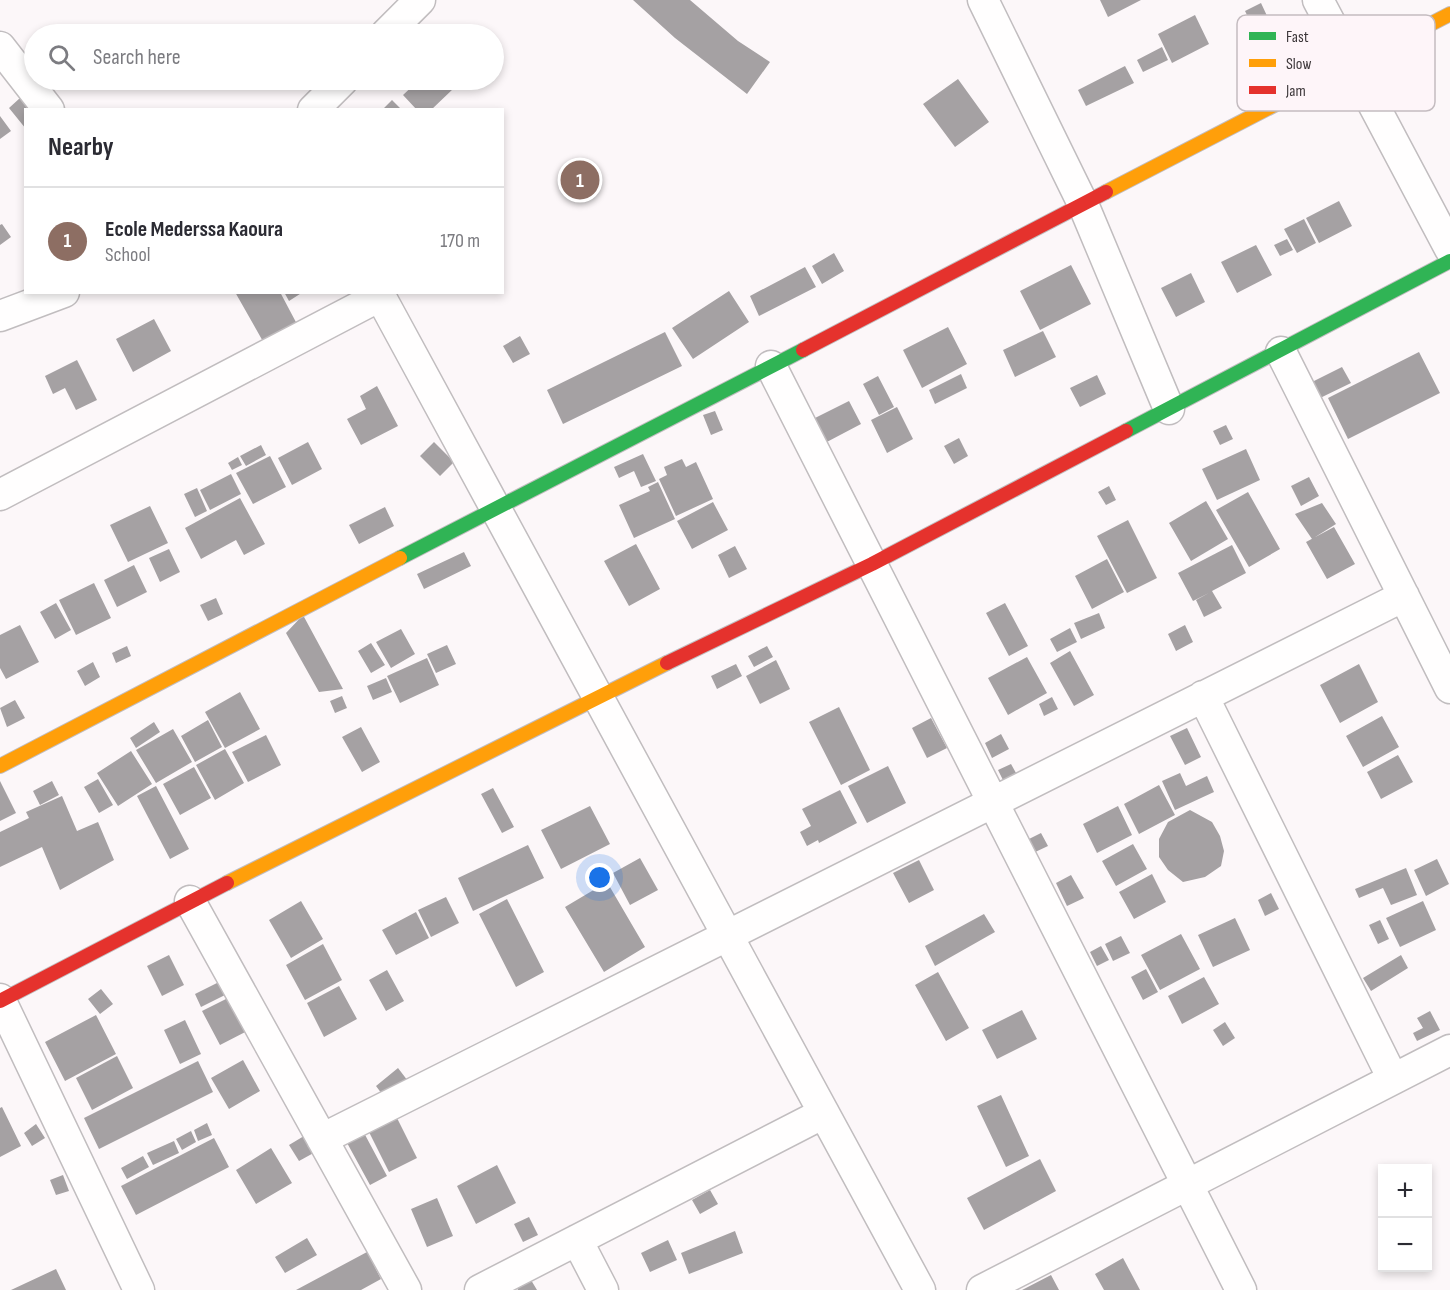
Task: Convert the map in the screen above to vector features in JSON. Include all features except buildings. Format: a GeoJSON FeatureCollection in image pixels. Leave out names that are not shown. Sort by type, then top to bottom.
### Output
{"type":"FeatureCollection","features":[{"type":"Feature","properties":{"kind":"street"},"geometry":{"type":"LineString","coordinates":[[396,24],[420,0]]}},
{"type":"Feature","properties":{"kind":"street"},"geometry":{"type":"LineString","coordinates":[[983,0],[1083,204],[1169,409]]}},
{"type":"Feature","properties":{"kind":"street"},"geometry":{"type":"LineString","coordinates":[[1318,0],[1326,15]]}},
{"type":"Feature","properties":{"kind":"street"},"geometry":{"type":"LineString","coordinates":[[1435,22],[1450,14]]}},
{"type":"Feature","properties":{"kind":"street"},"geometry":{"type":"LineString","coordinates":[[0,47],[24,78]]}},
{"type":"Feature","properties":{"kind":"street"},"geometry":{"type":"LineString","coordinates":[[33,90],[47,108]]}},
{"type":"Feature","properties":{"kind":"street"},"geometry":{"type":"LineString","coordinates":[[316,108],[333,90]]}},
{"type":"Feature","properties":{"kind":"street"},"geometry":{"type":"LineString","coordinates":[[0,766],[1264,111]]}},
{"type":"Feature","properties":{"kind":"street"},"geometry":{"type":"LineString","coordinates":[[1377,111],[1450,249]]}},
{"type":"Feature","properties":{"kind":"street"},"geometry":{"type":"LineString","coordinates":[[139,1290],[0,1000],[190,901],[597,696],[872,564],[1450,261]]}},
{"type":"Feature","properties":{"kind":"street"},"geometry":{"type":"LineString","coordinates":[[0,316],[59,294]]}},
{"type":"Feature","properties":{"kind":"street"},"geometry":{"type":"LineString","coordinates":[[0,495],[379,294],[920,1290]]}},
{"type":"Feature","properties":{"kind":"street"},"geometry":{"type":"LineString","coordinates":[[1281,351],[1450,688]]}},
{"type":"Feature","properties":{"kind":"street"},"geometry":{"type":"LineString","coordinates":[[771,366],[1241,1290]]}},
{"type":"Feature","properties":{"kind":"street"},"geometry":{"type":"LineString","coordinates":[[322,1139],[1404,596]]}},
{"type":"Feature","properties":{"kind":"street"},"geometry":{"type":"LineString","coordinates":[[1203,696],[1393,1079]]}},
{"type":"Feature","properties":{"kind":"street"},"geometry":{"type":"LineString","coordinates":[[190,901],[406,1290]]}},
{"type":"Feature","properties":{"kind":"street"},"geometry":{"type":"LineString","coordinates":[[982,1290],[1450,1050]]}},
{"type":"Feature","properties":{"kind":"street"},"geometry":{"type":"LineString","coordinates":[[480,1290],[824,1113]]}},
{"type":"Feature","properties":{"kind":"street"},"geometry":{"type":"LineString","coordinates":[[577,1240],[603,1290]]}},
{"type":"Feature","properties":{"kind":"traffic: fast"},"geometry":{"type":"LineString","coordinates":[[1126,431],[1450,261]]}},
{"type":"Feature","properties":{"kind":"traffic: fast"},"geometry":{"type":"LineString","coordinates":[[400,558],[803,350]]}},
{"type":"Feature","properties":{"kind":"traffic: slow"},"geometry":{"type":"LineString","coordinates":[[1435,22],[1450,14]]}},
{"type":"Feature","properties":{"kind":"traffic: slow"},"geometry":{"type":"LineString","coordinates":[[1106,192],[1263,111]]}},
{"type":"Feature","properties":{"kind":"traffic: slow"},"geometry":{"type":"LineString","coordinates":[[0,766],[400,558]]}},
{"type":"Feature","properties":{"kind":"traffic: slow"},"geometry":{"type":"LineString","coordinates":[[227,883],[667,663]]}},
{"type":"Feature","properties":{"kind":"traffic: jam"},"geometry":{"type":"LineString","coordinates":[[803,350],[1106,192]]}},
{"type":"Feature","properties":{"kind":"traffic: jam"},"geometry":{"type":"LineString","coordinates":[[667,663],[872,564],[1126,431]]}},
{"type":"Feature","properties":{"kind":"traffic: jam"},"geometry":{"type":"LineString","coordinates":[[0,1001],[227,883]]}},
{"type":"Feature","properties":{"kind":"place","name":"Ecole Mederssa Kaoura"},"geometry":{"type":"Point","coordinates":[580,180]}}]}
